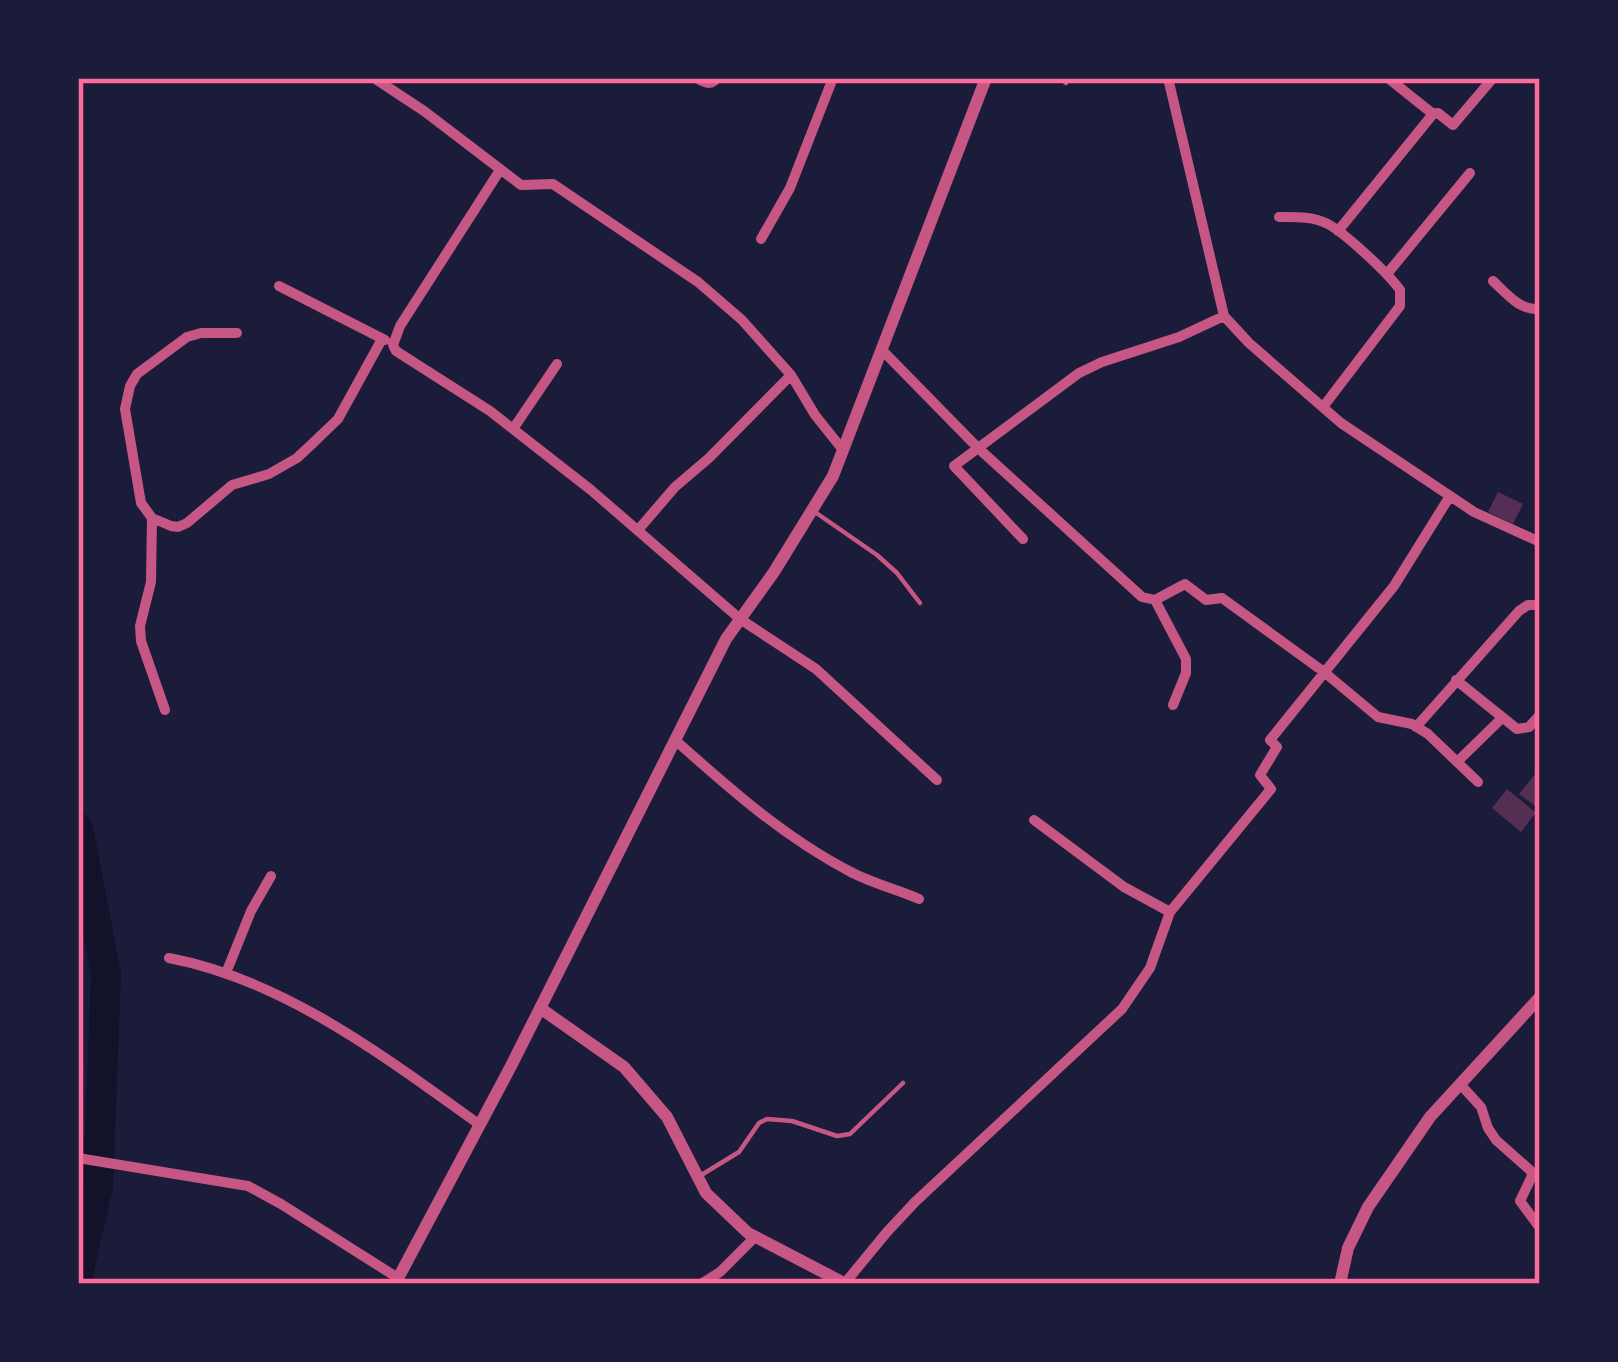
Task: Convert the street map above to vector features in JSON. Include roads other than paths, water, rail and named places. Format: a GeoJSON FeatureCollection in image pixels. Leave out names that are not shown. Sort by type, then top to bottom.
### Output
{"type":"FeatureCollection","features":[{"type":"Feature","properties":{"kind":"street"},"geometry":{"type":"LineString","coordinates":[[374,78],[525,186],[553,184],[698,282],[742,320],[791,376],[814,415],[843,450]]}},
{"type":"Feature","properties":{"kind":"street"},"geometry":{"type":"LineString","coordinates":[[697,78],[711,83],[717,78]]}},
{"type":"Feature","properties":{"kind":"street"},"geometry":{"type":"LineString","coordinates":[[761,239],[790,188],[833,78]]}},
{"type":"Feature","properties":{"kind":"street"},"geometry":{"type":"LineString","coordinates":[[78,1158],[248,1186],[397,1281],[541,1008],[726,639],[833,476],[986,78]]}},
{"type":"Feature","properties":{"kind":"street"},"geometry":{"type":"LineString","coordinates":[[1168,78],[1224,316],[1341,423],[1474,512],[1540,542]]}},
{"type":"Feature","properties":{"kind":"street"},"geometry":{"type":"LineString","coordinates":[[1389,78],[1453,125],[1493,78]]}},
{"type":"Feature","properties":{"kind":"street"},"geometry":{"type":"LineString","coordinates":[[1338,231],[1433,114]]}},
{"type":"Feature","properties":{"kind":"street"},"geometry":{"type":"LineString","coordinates":[[237,332],[187,337],[137,374],[130,386],[125,409],[141,503],[152,518],[171,526],[182,526],[232,485],[269,474],[297,458],[338,419],[500,170]]}},
{"type":"Feature","properties":{"kind":"street"},"geometry":{"type":"LineString","coordinates":[[1387,274],[1470,172]]}},
{"type":"Feature","properties":{"kind":"street"},"geometry":{"type":"LineString","coordinates":[[1279,217],[1311,218],[1338,231],[1400,290],[1400,306],[1323,407]]}},
{"type":"Feature","properties":{"kind":"street"},"geometry":{"type":"LineString","coordinates":[[1493,281],[1517,303],[1540,309]]}},
{"type":"Feature","properties":{"kind":"street"},"geometry":{"type":"LineString","coordinates":[[279,286],[387,342],[513,429],[740,620],[816,669],[937,780]]}},
{"type":"Feature","properties":{"kind":"street"},"geometry":{"type":"LineString","coordinates":[[1023,538],[954,466],[1079,373],[1224,316]]}},
{"type":"Feature","properties":{"kind":"street"},"geometry":{"type":"LineString","coordinates":[[881,349],[977,446],[1142,597],[1155,600],[1185,584],[1206,600],[1222,598],[1378,717],[1428,734],[1478,782]]}},
{"type":"Feature","properties":{"kind":"street"},"geometry":{"type":"LineString","coordinates":[[513,429],[557,364]]}},
{"type":"Feature","properties":{"kind":"street"},"geometry":{"type":"LineString","coordinates":[[638,530],[675,487],[791,376]]}},
{"type":"Feature","properties":{"kind":"street"},"geometry":{"type":"LineString","coordinates":[[541,1008],[624,1067],[667,1117],[706,1193],[755,1237],[846,1284],[915,1202],[1122,1009],[1150,968],[1170,912],[1271,788],[1260,775],[1277,747],[1270,740],[1394,586],[1450,496]]}},
{"type":"Feature","properties":{"kind":"street"},"geometry":{"type":"LineString","coordinates":[[152,518],[151,582],[140,626],[165,710]]}},
{"type":"Feature","properties":{"kind":"street"},"geometry":{"type":"LineString","coordinates":[[1155,600],[1186,659],[1186,673],[1172,705]]}},
{"type":"Feature","properties":{"kind":"street"},"geometry":{"type":"LineString","coordinates":[[1416,727],[1519,611],[1540,605]]}},
{"type":"Feature","properties":{"kind":"street"},"geometry":{"type":"LineString","coordinates":[[1456,680],[1517,729],[1540,715]]}},
{"type":"Feature","properties":{"kind":"street"},"geometry":{"type":"LineString","coordinates":[[1457,762],[1501,718]]}},
{"type":"Feature","properties":{"kind":"street"},"geometry":{"type":"LineString","coordinates":[[675,740],[762,816],[822,856],[865,880],[919,899]]}},
{"type":"Feature","properties":{"kind":"street"},"geometry":{"type":"LineString","coordinates":[[1034,820],[1124,887],[1170,912]]}},
{"type":"Feature","properties":{"kind":"street"},"geometry":{"type":"LineString","coordinates":[[226,973],[251,911],[272,875]]}},
{"type":"Feature","properties":{"kind":"street"},"geometry":{"type":"LineString","coordinates":[[169,958],[226,973],[279,997],[387,1058],[480,1125]]}},
{"type":"Feature","properties":{"kind":"street"},"geometry":{"type":"LineString","coordinates":[[1340,1284],[1348,1248],[1368,1207],[1430,1117],[1540,997]]}},
{"type":"Feature","properties":{"kind":"street"},"geometry":{"type":"LineString","coordinates":[[1460,1084],[1481,1107],[1496,1140],[1536,1176],[1520,1201],[1540,1228]]}},
{"type":"Feature","properties":{"kind":"street"},"geometry":{"type":"LineString","coordinates":[[701,1284],[755,1237]]}},
{"type":"Feature","properties":{"kind":"lane"},"geometry":{"type":"LineString","coordinates":[[812,510],[877,555],[920,603]]}},
{"type":"Feature","properties":{"kind":"lane"},"geometry":{"type":"LineString","coordinates":[[698,1177],[740,1152],[759,1123],[767,1119],[792,1121],[837,1136],[850,1134],[903,1083]]}},
{"type":"Feature","properties":{"kind":"waterway"},"geometry":{"type":"LineString","coordinates":[[78,828],[106,974],[98,1186],[78,1274]]}}]}
